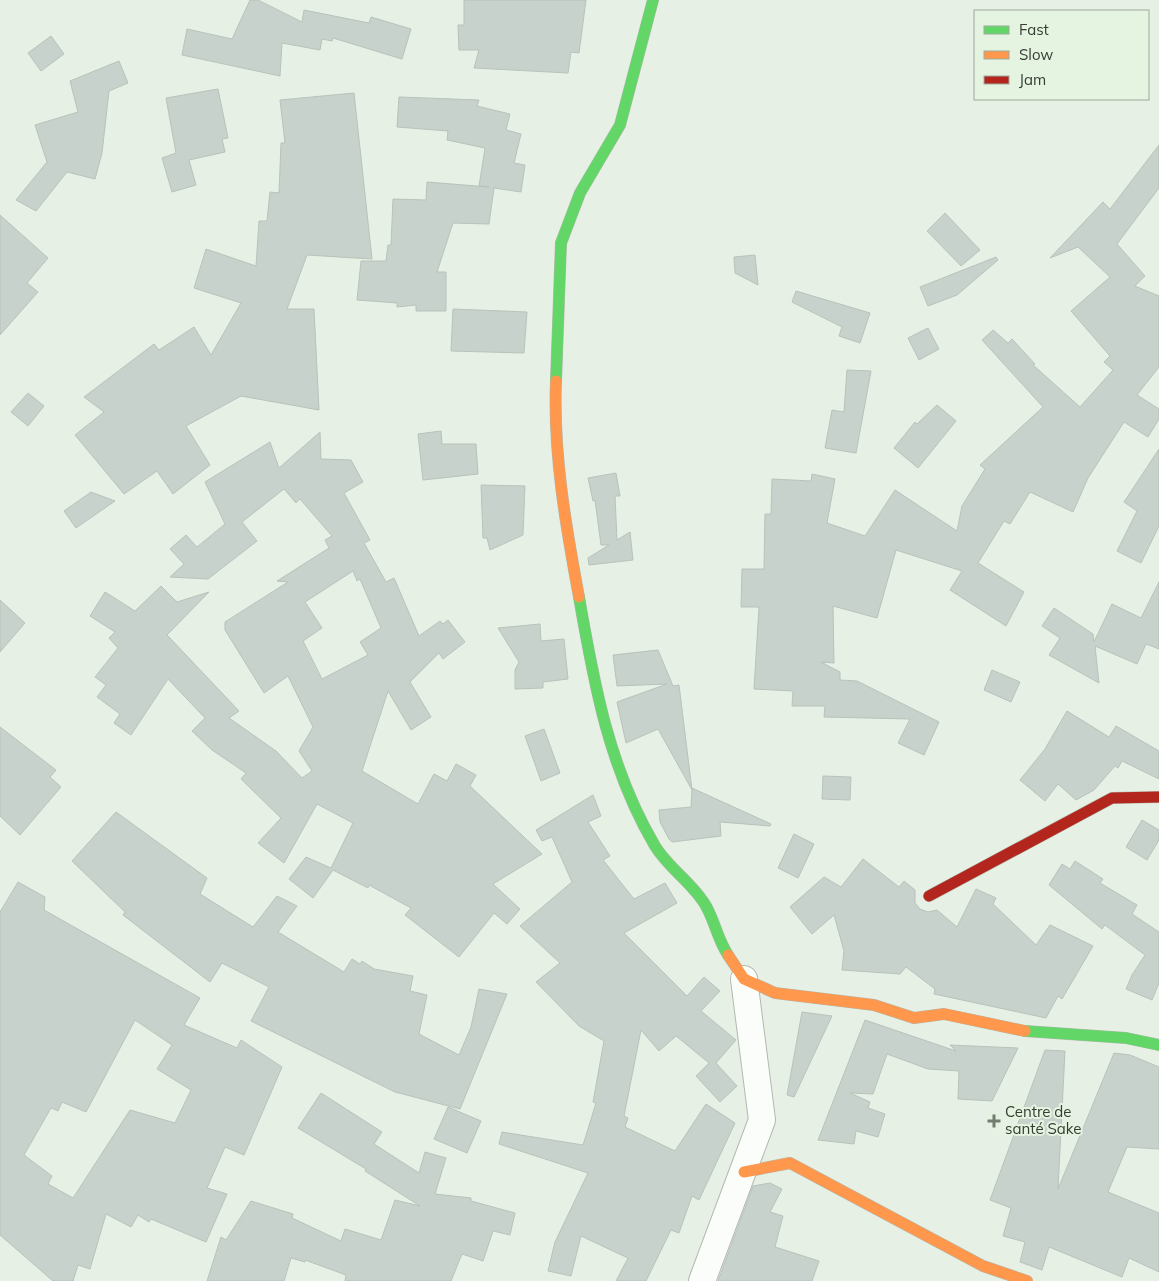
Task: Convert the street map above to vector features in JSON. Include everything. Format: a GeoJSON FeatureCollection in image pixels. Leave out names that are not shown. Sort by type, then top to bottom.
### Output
{"type":"FeatureCollection","features":[{"type":"Feature","properties":{"kind":"street"},"geometry":{"type":"LineString","coordinates":[[653,0],[620,125],[580,193],[561,243],[555,404],[566,524],[590,660],[614,759],[637,812],[656,847],[670,866],[690,884],[706,906],[726,952],[744,979],[762,1120],[702,1281]]}},
{"type":"Feature","properties":{"kind":"street"},"geometry":{"type":"LineString","coordinates":[[929,896],[1112,798],[1159,797]]}},
{"type":"Feature","properties":{"kind":"street"},"geometry":{"type":"LineString","coordinates":[[744,979],[775,993],[874,1005],[914,1018],[944,1014],[1036,1033],[1126,1038],[1159,1045]]}},
{"type":"Feature","properties":{"kind":"street"},"geometry":{"type":"LineString","coordinates":[[744,1172],[790,1163],[983,1266],[1027,1281]]}},
{"type":"Feature","properties":{"kind":"building"},"geometry":{"type":"Polygon","coordinates":[[[250,0],[258,0],[302,22],[304,10],[369,23],[371,17],[411,29],[402,59],[333,38],[332,41],[322,39],[320,50],[282,43],[280,76],[182,55],[187,29],[232,39],[250,0]]]}},
{"type":"Feature","properties":{"kind":"building"},"geometry":{"type":"Polygon","coordinates":[[[464,0],[586,0],[579,53],[571,52],[568,73],[474,68],[479,50],[459,50],[458,25],[464,25],[464,0]]]}},
{"type":"Feature","properties":{"kind":"building"},"geometry":{"type":"Polygon","coordinates":[[[51,36],[64,54],[41,71],[28,53],[51,36]]]}},
{"type":"Feature","properties":{"kind":"building"},"geometry":{"type":"Polygon","coordinates":[[[119,61],[128,83],[109,91],[102,153],[95,179],[67,172],[36,211],[16,200],[47,162],[35,125],[78,112],[70,81],[119,61]]]}},
{"type":"Feature","properties":{"kind":"building"},"geometry":{"type":"Polygon","coordinates":[[[218,89],[228,138],[222,139],[225,152],[189,160],[196,185],[172,192],[162,158],[176,153],[166,98],[218,89]]]}},
{"type":"Feature","properties":{"kind":"building"},"geometry":{"type":"Polygon","coordinates":[[[354,93],[372,259],[307,255],[287,309],[314,309],[319,410],[241,396],[186,426],[210,465],[173,494],[157,471],[124,494],[75,435],[104,412],[84,397],[154,344],[159,350],[194,327],[211,355],[241,303],[194,288],[206,249],[256,266],[259,221],[267,221],[270,192],[279,193],[281,143],[285,143],[280,100],[354,93]]]}},
{"type":"Feature","properties":{"kind":"building"},"geometry":{"type":"Polygon","coordinates":[[[399,97],[479,100],[477,106],[510,114],[506,130],[521,134],[514,163],[525,165],[521,192],[494,188],[489,224],[453,223],[437,272],[446,272],[446,311],[416,311],[416,305],[397,307],[397,303],[357,300],[361,261],[386,261],[388,245],[391,245],[393,199],[426,200],[427,182],[489,187],[479,186],[485,148],[447,140],[448,131],[397,127],[399,97]]]}},
{"type":"Feature","properties":{"kind":"building"},"geometry":{"type":"Polygon","coordinates":[[[1159,145],[1159,188],[1117,244],[1145,276],[1135,286],[1159,296],[1159,367],[1137,395],[1159,409],[1159,419],[1148,437],[1124,422],[1088,478],[1073,512],[1030,492],[1010,524],[1004,521],[978,563],[1024,592],[1006,626],[950,590],[962,571],[896,550],[877,618],[833,606],[834,663],[821,662],[840,672],[840,680],[857,681],[939,722],[924,755],[898,743],[910,719],[824,717],[825,706],[792,706],[793,691],[754,689],[759,607],[741,607],[742,569],[764,569],[765,514],[771,514],[772,479],[811,481],[812,474],[835,479],[827,523],[865,536],[895,490],[957,531],[962,506],[985,469],[980,465],[1043,407],[982,340],[993,330],[1008,343],[1012,339],[1035,364],[1033,365],[1080,407],[1113,370],[1104,362],[1110,356],[1071,311],[1110,277],[1078,247],[1050,258],[1103,202],[1110,209],[1159,145]]]}},
{"type":"Feature","properties":{"kind":"building"},"geometry":{"type":"Polygon","coordinates":[[[945,213],[980,250],[961,266],[927,231],[945,213]]]}},
{"type":"Feature","properties":{"kind":"building"},"geometry":{"type":"Polygon","coordinates":[[[0,215],[48,258],[27,283],[38,292],[0,335],[0,215]]]}},
{"type":"Feature","properties":{"kind":"building"},"geometry":{"type":"Polygon","coordinates":[[[755,255],[758,285],[735,273],[734,257],[755,255]]]}},
{"type":"Feature","properties":{"kind":"building"},"geometry":{"type":"Polygon","coordinates":[[[996,257],[998,260],[957,295],[928,306],[920,287],[996,257]]]}},
{"type":"Feature","properties":{"kind":"building"},"geometry":{"type":"Polygon","coordinates":[[[796,291],[870,313],[860,343],[839,336],[842,327],[792,302],[796,291]]]}},
{"type":"Feature","properties":{"kind":"building"},"geometry":{"type":"Polygon","coordinates":[[[453,309],[527,312],[524,353],[451,351],[453,309]]]}},
{"type":"Feature","properties":{"kind":"building"},"geometry":{"type":"Polygon","coordinates":[[[928,328],[939,349],[919,360],[908,338],[928,328]]]}},
{"type":"Feature","properties":{"kind":"building"},"geometry":{"type":"Polygon","coordinates":[[[847,370],[871,371],[856,453],[825,448],[832,410],[844,412],[847,370]]]}},
{"type":"Feature","properties":{"kind":"building"},"geometry":{"type":"Polygon","coordinates":[[[28,393],[44,406],[28,426],[11,412],[28,393]]]}},
{"type":"Feature","properties":{"kind":"building"},"geometry":{"type":"Polygon","coordinates":[[[937,405],[956,421],[918,468],[894,448],[915,422],[917,424],[937,405]]]}},
{"type":"Feature","properties":{"kind":"building"},"geometry":{"type":"Polygon","coordinates":[[[441,431],[442,444],[476,444],[478,474],[423,480],[418,434],[441,431]]]}},
{"type":"Feature","properties":{"kind":"building"},"geometry":{"type":"Polygon","coordinates":[[[320,432],[321,459],[351,460],[363,482],[344,493],[370,540],[364,543],[386,582],[394,578],[419,636],[440,621],[443,624],[448,620],[465,642],[443,659],[439,653],[410,682],[431,717],[411,730],[388,691],[362,771],[418,804],[434,774],[447,781],[456,764],[476,775],[470,786],[542,854],[493,884],[520,909],[507,924],[494,913],[459,957],[405,915],[411,908],[369,885],[368,888],[333,870],[313,898],[289,879],[306,857],[331,868],[353,823],[317,804],[284,863],[258,843],[281,818],[241,779],[246,773],[212,750],[192,731],[205,718],[168,679],[131,735],[114,723],[120,714],[97,697],[106,685],[95,677],[118,648],[109,638],[115,632],[90,616],[105,592],[135,611],[161,586],[177,602],[209,592],[167,635],[239,711],[229,718],[276,751],[302,778],[312,771],[299,751],[313,727],[288,676],[264,693],[225,630],[225,622],[288,582],[277,581],[329,548],[325,540],[332,536],[300,499],[296,503],[284,489],[242,522],[257,541],[208,579],[170,577],[184,564],[170,549],[186,535],[197,547],[225,524],[205,482],[270,442],[279,468],[320,432]],[[353,571],[305,602],[322,628],[303,641],[322,679],[368,655],[360,642],[381,628],[360,579],[357,581],[353,571]]]}},
{"type":"Feature","properties":{"kind":"building"},"geometry":{"type":"Polygon","coordinates":[[[1159,449],[1159,526],[1141,563],[1117,551],[1137,511],[1124,502],[1159,449]]]}},
{"type":"Feature","properties":{"kind":"building"},"geometry":{"type":"Polygon","coordinates":[[[616,473],[620,496],[615,496],[617,540],[630,532],[633,560],[589,565],[588,558],[609,545],[601,545],[595,500],[593,501],[588,478],[616,473]]]}},
{"type":"Feature","properties":{"kind":"building"},"geometry":{"type":"Polygon","coordinates":[[[481,485],[525,486],[523,535],[490,550],[487,538],[483,538],[481,485]]]}},
{"type":"Feature","properties":{"kind":"building"},"geometry":{"type":"Polygon","coordinates":[[[91,492],[115,501],[76,528],[64,511],[91,492]]]}},
{"type":"Feature","properties":{"kind":"building"},"geometry":{"type":"Polygon","coordinates":[[[1159,582],[1159,649],[1146,644],[1137,664],[1095,646],[1099,683],[1049,655],[1060,638],[1042,626],[1054,608],[1093,634],[1094,642],[1112,604],[1141,618],[1159,582]]]}},
{"type":"Feature","properties":{"kind":"building"},"geometry":{"type":"Polygon","coordinates":[[[0,600],[25,623],[0,652],[0,600]]]}},
{"type":"Feature","properties":{"kind":"building"},"geometry":{"type":"Polygon","coordinates":[[[540,624],[541,641],[564,639],[568,679],[543,682],[543,688],[515,689],[515,670],[519,662],[498,628],[540,624]]]}},
{"type":"Feature","properties":{"kind":"building"},"geometry":{"type":"Polygon","coordinates":[[[658,650],[673,686],[679,685],[692,790],[658,729],[626,743],[617,702],[667,684],[617,686],[613,655],[658,650]]]}},
{"type":"Feature","properties":{"kind":"building"},"geometry":{"type":"Polygon","coordinates":[[[992,670],[1020,682],[1011,702],[984,690],[992,670]]]}},
{"type":"Feature","properties":{"kind":"building"},"geometry":{"type":"Polygon","coordinates":[[[1067,711],[1109,737],[1116,726],[1159,751],[1159,779],[1122,761],[1118,768],[1115,766],[1094,790],[1076,800],[1058,784],[1045,801],[1020,780],[1045,749],[1067,711]]]}},
{"type":"Feature","properties":{"kind":"building"},"geometry":{"type":"Polygon","coordinates":[[[0,727],[56,770],[50,777],[61,787],[20,835],[0,816],[0,727]]]}},
{"type":"Feature","properties":{"kind":"building"},"geometry":{"type":"Polygon","coordinates":[[[544,729],[560,773],[541,781],[525,736],[544,729]]]}},
{"type":"Feature","properties":{"kind":"building"},"geometry":{"type":"Polygon","coordinates":[[[823,776],[851,777],[850,800],[822,799],[823,776]]]}},
{"type":"Feature","properties":{"kind":"building"},"geometry":{"type":"Polygon","coordinates":[[[692,788],[771,824],[770,826],[720,822],[721,836],[672,842],[660,822],[659,810],[691,807],[692,788]]]}},
{"type":"Feature","properties":{"kind":"building"},"geometry":{"type":"Polygon","coordinates":[[[593,795],[601,816],[588,822],[610,856],[603,860],[634,899],[665,883],[677,903],[624,933],[687,996],[704,977],[720,991],[701,1011],[736,1040],[716,1063],[737,1086],[720,1102],[696,1076],[709,1063],[676,1036],[659,1051],[641,1030],[624,1116],[628,1118],[625,1127],[675,1151],[706,1104],[735,1123],[699,1200],[692,1196],[679,1233],[671,1230],[646,1281],[616,1281],[628,1258],[581,1236],[571,1276],[548,1271],[555,1242],[588,1173],[499,1144],[502,1132],[583,1145],[596,1103],[593,1102],[604,1041],[579,1026],[536,982],[560,963],[520,926],[572,882],[552,837],[542,841],[536,830],[593,795]]]}},
{"type":"Feature","properties":{"kind":"building"},"geometry":{"type":"Polygon","coordinates":[[[116,812],[207,878],[200,894],[253,927],[277,896],[297,906],[278,932],[344,972],[352,959],[360,964],[362,961],[374,969],[413,976],[410,991],[427,995],[419,1034],[459,1055],[471,1027],[479,989],[507,994],[460,1109],[395,1092],[251,1021],[269,987],[222,963],[210,982],[123,915],[125,912],[72,861],[116,812]]]}},
{"type":"Feature","properties":{"kind":"building"},"geometry":{"type":"Polygon","coordinates":[[[1142,820],[1159,830],[1159,840],[1147,860],[1126,847],[1142,820]]]}},
{"type":"Feature","properties":{"kind":"building"},"geometry":{"type":"Polygon","coordinates":[[[794,834],[814,844],[798,878],[778,868],[794,834]]]}},
{"type":"Feature","properties":{"kind":"building"},"geometry":{"type":"Polygon","coordinates":[[[863,859],[899,887],[904,881],[915,890],[915,903],[920,909],[928,912],[937,910],[957,927],[976,889],[996,898],[993,904],[1036,945],[1050,925],[1093,946],[1062,999],[1058,996],[1046,1018],[934,994],[935,989],[906,967],[900,974],[842,970],[844,951],[834,915],[812,934],[790,907],[824,877],[841,887],[863,859]]]}},
{"type":"Feature","properties":{"kind":"building"},"geometry":{"type":"Polygon","coordinates":[[[1075,861],[1103,879],[1100,883],[1137,905],[1132,914],[1159,932],[1159,983],[1152,1000],[1126,989],[1132,975],[1145,955],[1105,925],[1102,929],[1049,885],[1062,864],[1070,869],[1075,861]]]}},
{"type":"Feature","properties":{"kind":"building"},"geometry":{"type":"Polygon","coordinates":[[[18,882],[45,897],[44,910],[200,998],[184,1025],[237,1048],[241,1040],[282,1067],[244,1155],[225,1147],[207,1188],[227,1194],[206,1242],[151,1219],[149,1222],[138,1215],[131,1227],[106,1214],[90,1269],[78,1265],[73,1281],[53,1281],[0,1235],[0,912],[18,882]],[[135,1020],[86,1112],[62,1102],[58,1111],[51,1108],[24,1155],[52,1176],[48,1184],[73,1198],[130,1110],[175,1123],[191,1090],[157,1069],[172,1045],[135,1020]]]}},
{"type":"Feature","properties":{"kind":"building"},"geometry":{"type":"Polygon","coordinates":[[[802,1012],[832,1016],[794,1097],[787,1095],[802,1012]]]}},
{"type":"Feature","properties":{"kind":"building"},"geometry":{"type":"Polygon","coordinates":[[[865,1020],[956,1051],[950,1045],[1018,1048],[992,1101],[958,1099],[959,1071],[928,1069],[887,1054],[873,1094],[850,1093],[870,1102],[868,1108],[885,1114],[878,1137],[856,1131],[854,1144],[818,1140],[865,1020]]]}},
{"type":"Feature","properties":{"kind":"building"},"geometry":{"type":"Polygon","coordinates":[[[1045,1050],[1065,1051],[1058,1189],[1114,1053],[1130,1055],[1159,1067],[1159,1149],[1127,1147],[1108,1192],[1159,1213],[1159,1272],[1129,1258],[1122,1277],[1049,1247],[1042,1270],[1020,1262],[1025,1242],[1003,1236],[1011,1208],[990,1200],[1045,1050]]]}},
{"type":"Feature","properties":{"kind":"building"},"geometry":{"type":"Polygon","coordinates":[[[321,1093],[382,1132],[374,1144],[419,1173],[425,1152],[446,1158],[435,1194],[471,1198],[471,1201],[515,1213],[510,1235],[493,1231],[483,1261],[462,1254],[451,1281],[345,1281],[346,1275],[305,1260],[305,1262],[291,1258],[284,1281],[207,1281],[221,1237],[226,1240],[251,1201],[293,1214],[292,1218],[341,1241],[345,1229],[381,1240],[395,1200],[420,1206],[365,1171],[366,1169],[298,1128],[321,1093]]]}},
{"type":"Feature","properties":{"kind":"building"},"geometry":{"type":"Polygon","coordinates":[[[448,1107],[481,1121],[467,1153],[434,1139],[448,1107]]]}},
{"type":"Feature","properties":{"kind":"building"},"geometry":{"type":"Polygon","coordinates":[[[770,1183],[782,1189],[770,1212],[783,1216],[775,1247],[819,1261],[812,1281],[718,1281],[753,1186],[770,1183]]]}},
{"type":"Feature","properties":{"kind":"traffic: fast"},"geometry":{"type":"LineString","coordinates":[[556,381],[561,243],[580,193],[620,125],[653,0]]}},
{"type":"Feature","properties":{"kind":"traffic: fast"},"geometry":{"type":"LineString","coordinates":[[579,597],[605,725],[626,786],[655,846],[667,862],[695,890],[706,906],[728,955]]}},
{"type":"Feature","properties":{"kind":"traffic: fast"},"geometry":{"type":"LineString","coordinates":[[1025,1031],[1126,1038],[1159,1045]]}},
{"type":"Feature","properties":{"kind":"traffic: slow"},"geometry":{"type":"LineString","coordinates":[[556,381],[556,435],[561,490],[579,597]]}},
{"type":"Feature","properties":{"kind":"traffic: slow"},"geometry":{"type":"LineString","coordinates":[[728,955],[744,979],[775,993],[874,1005],[914,1018],[944,1014],[1025,1031]]}},
{"type":"Feature","properties":{"kind":"traffic: slow"},"geometry":{"type":"LineString","coordinates":[[744,1172],[790,1163],[983,1266],[1027,1281]]}},
{"type":"Feature","properties":{"kind":"traffic: jam"},"geometry":{"type":"LineString","coordinates":[[929,896],[1112,798],[1159,797]]}},
{"type":"Feature","properties":{"kind":"place","name":"Centre de santé Sake"},"geometry":{"type":"Point","coordinates":[994,1121]}}]}
